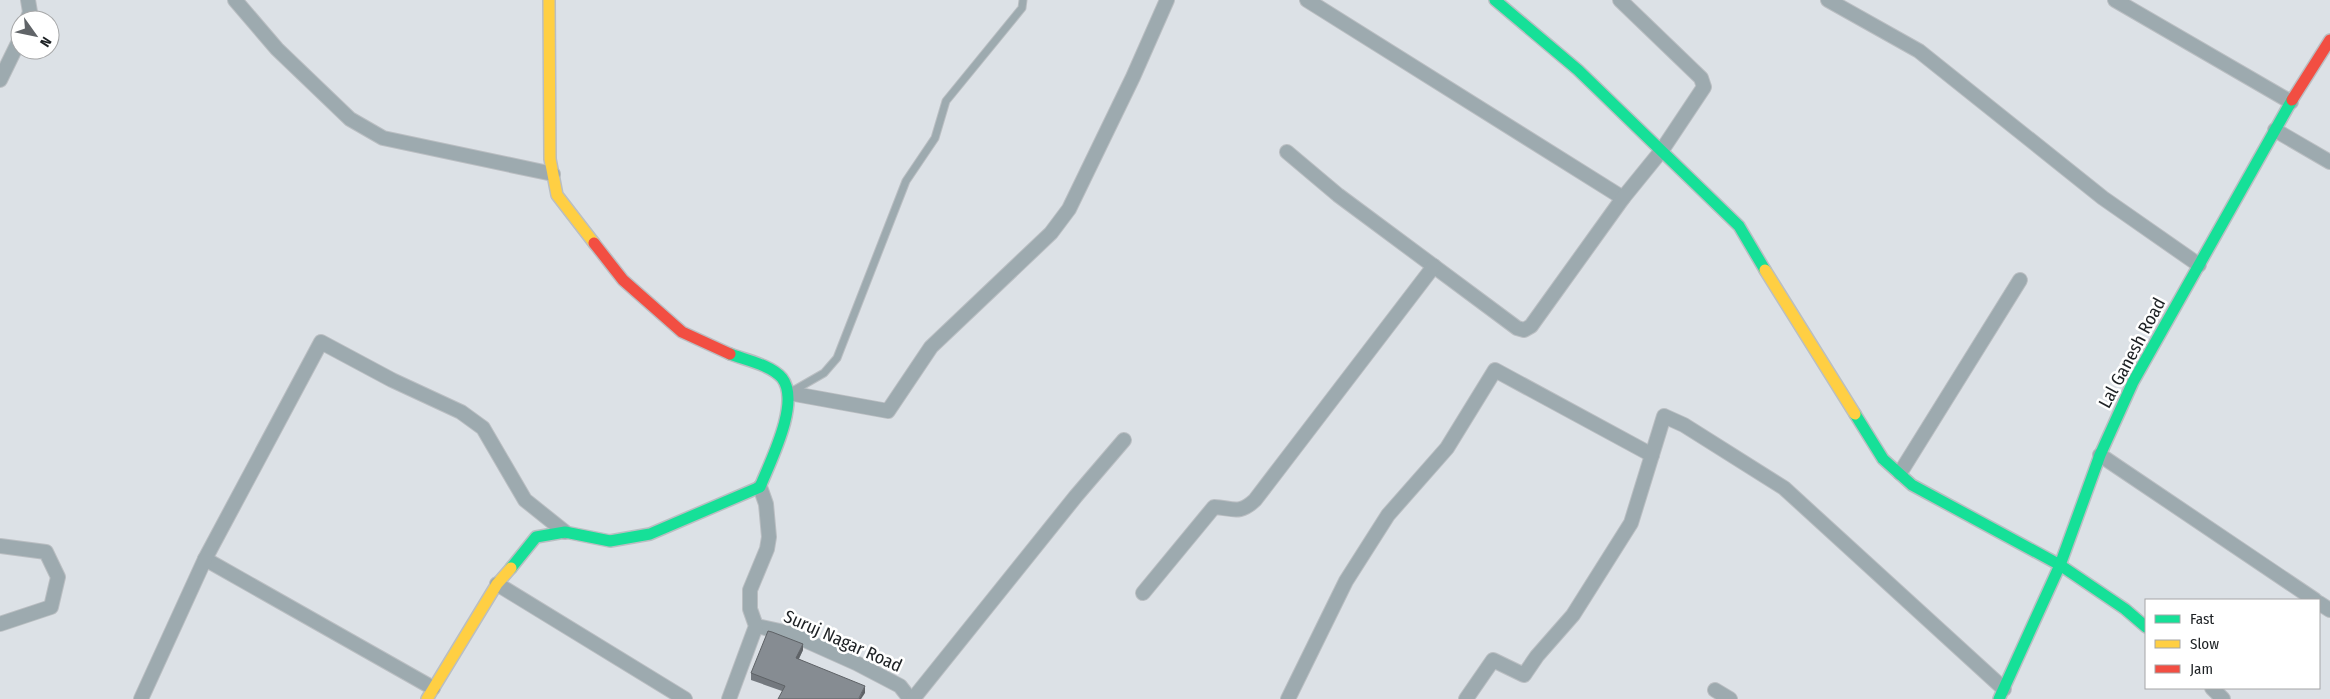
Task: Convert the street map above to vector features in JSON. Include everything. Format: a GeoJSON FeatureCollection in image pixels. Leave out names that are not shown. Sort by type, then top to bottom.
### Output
{"type":"FeatureCollection","features":[{"type":"Feature","properties":{"kind":"street"},"geometry":{"type":"LineString","coordinates":[[235,0],[278,49],[350,119],[383,138],[553,174]]}},
{"type":"Feature","properties":{"kind":"street"},"geometry":{"type":"LineString","coordinates":[[549,0],[550,159],[557,195],[623,280],[682,332],[709,346],[769,369],[782,378],[789,393],[786,422],[760,487],[766,504],[769,537],[767,549],[750,590],[750,609],[756,626],[729,699]]}},
{"type":"Feature","properties":{"kind":"street"},"geometry":{"type":"LineString","coordinates":[[789,393],[888,411],[931,347],[1051,233],[1069,209],[1133,77],[1167,0]]}},
{"type":"Feature","properties":{"kind":"street"},"geometry":{"type":"LineString","coordinates":[[1307,0],[1623,198]]}},
{"type":"Feature","properties":{"kind":"street"},"geometry":{"type":"LineString","coordinates":[[1495,0],[1578,70],[1739,226],[1797,323],[1883,458],[1912,485],[2060,565],[2125,609],[2145,625]]}},
{"type":"Feature","properties":{"kind":"street"},"geometry":{"type":"LineString","coordinates":[[1287,152],[1338,195],[1517,328],[1524,330],[1532,326],[1623,198],[1662,150],[1704,87],[1701,78],[1620,0]]}},
{"type":"Feature","properties":{"kind":"street"},"geometry":{"type":"LineString","coordinates":[[1828,0],[1919,51],[2103,198],[2199,265]]}},
{"type":"Feature","properties":{"kind":"street"},"geometry":{"type":"LineString","coordinates":[[2115,0],[2291,102]]}},
{"type":"Feature","properties":{"kind":"street","name":"Lal Ganesh Road"},"geometry":{"type":"LineString","coordinates":[[2002,694],[2060,565],[2100,455],[2134,382],[2291,102],[2330,40]]}},
{"type":"Feature","properties":{"kind":"street"},"geometry":{"type":"LineString","coordinates":[[0,80],[10,60]]}},
{"type":"Feature","properties":{"kind":"street"},"geometry":{"type":"LineString","coordinates":[[2275,130],[2330,162]]}},
{"type":"Feature","properties":{"kind":"street"},"geometry":{"type":"LineString","coordinates":[[1143,593],[1214,507],[1237,511],[1247,508],[1255,500],[1434,266]]}},
{"type":"Feature","properties":{"kind":"street"},"geometry":{"type":"LineString","coordinates":[[1900,474],[2020,280]]}},
{"type":"Feature","properties":{"kind":"street"},"geometry":{"type":"LineString","coordinates":[[141,699],[205,559],[321,342],[392,380],[461,412],[483,428],[525,500],[564,532]]}},
{"type":"Feature","properties":{"kind":"street"},"geometry":{"type":"LineString","coordinates":[[1288,699],[1346,582],[1388,515],[1448,448],[1495,370],[1652,454]]}},
{"type":"Feature","properties":{"kind":"street"},"geometry":{"type":"LineString","coordinates":[[1466,699],[1492,660],[1524,675],[1537,656],[1574,614],[1631,523],[1664,416],[1684,425],[1784,488],[2002,694]]}},
{"type":"Feature","properties":{"kind":"street"},"geometry":{"type":"LineString","coordinates":[[912,699],[1076,496],[1124,440]]}},
{"type":"Feature","properties":{"kind":"street"},"geometry":{"type":"LineString","coordinates":[[2100,455],[2314,599]]}},
{"type":"Feature","properties":{"kind":"street"},"geometry":{"type":"LineString","coordinates":[[205,559],[430,694],[497,584],[536,537],[564,532],[610,540],[650,534],[760,487]]}},
{"type":"Feature","properties":{"kind":"street"},"geometry":{"type":"LineString","coordinates":[[0,546],[46,552],[58,577],[51,607],[0,624]]}},
{"type":"Feature","properties":{"kind":"street"},"geometry":{"type":"LineString","coordinates":[[497,584],[685,699]]}},
{"type":"Feature","properties":{"kind":"street","name":"Suruj Nagar Road"},"geometry":{"type":"LineString","coordinates":[[756,626],[789,633],[856,663],[900,686],[912,699]]}},
{"type":"Feature","properties":{"kind":"street"},"geometry":{"type":"LineString","coordinates":[[2213,689],[2223,699]]}},
{"type":"Feature","properties":{"kind":"street"},"geometry":{"type":"LineString","coordinates":[[1715,690],[1730,699]]}},
{"type":"Feature","properties":{"kind":"lane"},"geometry":{"type":"LineString","coordinates":[[789,393],[824,373],[837,358],[906,180],[935,138],[946,101],[1022,8],[1023,0]]}},
{"type":"Feature","properties":{"kind":"building"},"geometry":{"type":"Polygon","coordinates":[[[768,631],[803,644],[796,658],[865,686],[860,699],[778,699],[785,686],[751,673],[768,631]]]}},
{"type":"Feature","properties":{"kind":"traffic: fast"},"geometry":{"type":"LineString","coordinates":[[1495,0],[1578,70],[1739,226],[1765,270]]}},
{"type":"Feature","properties":{"kind":"traffic: fast"},"geometry":{"type":"LineString","coordinates":[[1999,699],[2060,565],[2100,455],[2133,382],[2292,100]]}},
{"type":"Feature","properties":{"kind":"traffic: fast"},"geometry":{"type":"LineString","coordinates":[[511,568],[536,537],[565,532],[610,541],[650,534],[760,487],[782,432],[788,402],[787,389],[782,378],[777,373],[758,363],[730,354]]}},
{"type":"Feature","properties":{"kind":"traffic: fast"},"geometry":{"type":"LineString","coordinates":[[1855,414],[1883,459],[1912,485],[2060,565],[2125,609],[2145,626]]}},
{"type":"Feature","properties":{"kind":"traffic: slow"},"geometry":{"type":"LineString","coordinates":[[549,0],[550,159],[557,195],[594,243]]}},
{"type":"Feature","properties":{"kind":"traffic: slow"},"geometry":{"type":"LineString","coordinates":[[1765,270],[1855,414]]}},
{"type":"Feature","properties":{"kind":"traffic: slow"},"geometry":{"type":"LineString","coordinates":[[427,699],[497,584],[511,568]]}},
{"type":"Feature","properties":{"kind":"traffic: jam"},"geometry":{"type":"LineString","coordinates":[[2292,100],[2330,40]]}},
{"type":"Feature","properties":{"kind":"traffic: jam"},"geometry":{"type":"LineString","coordinates":[[594,243],[623,280],[682,332],[730,354]]}}]}
